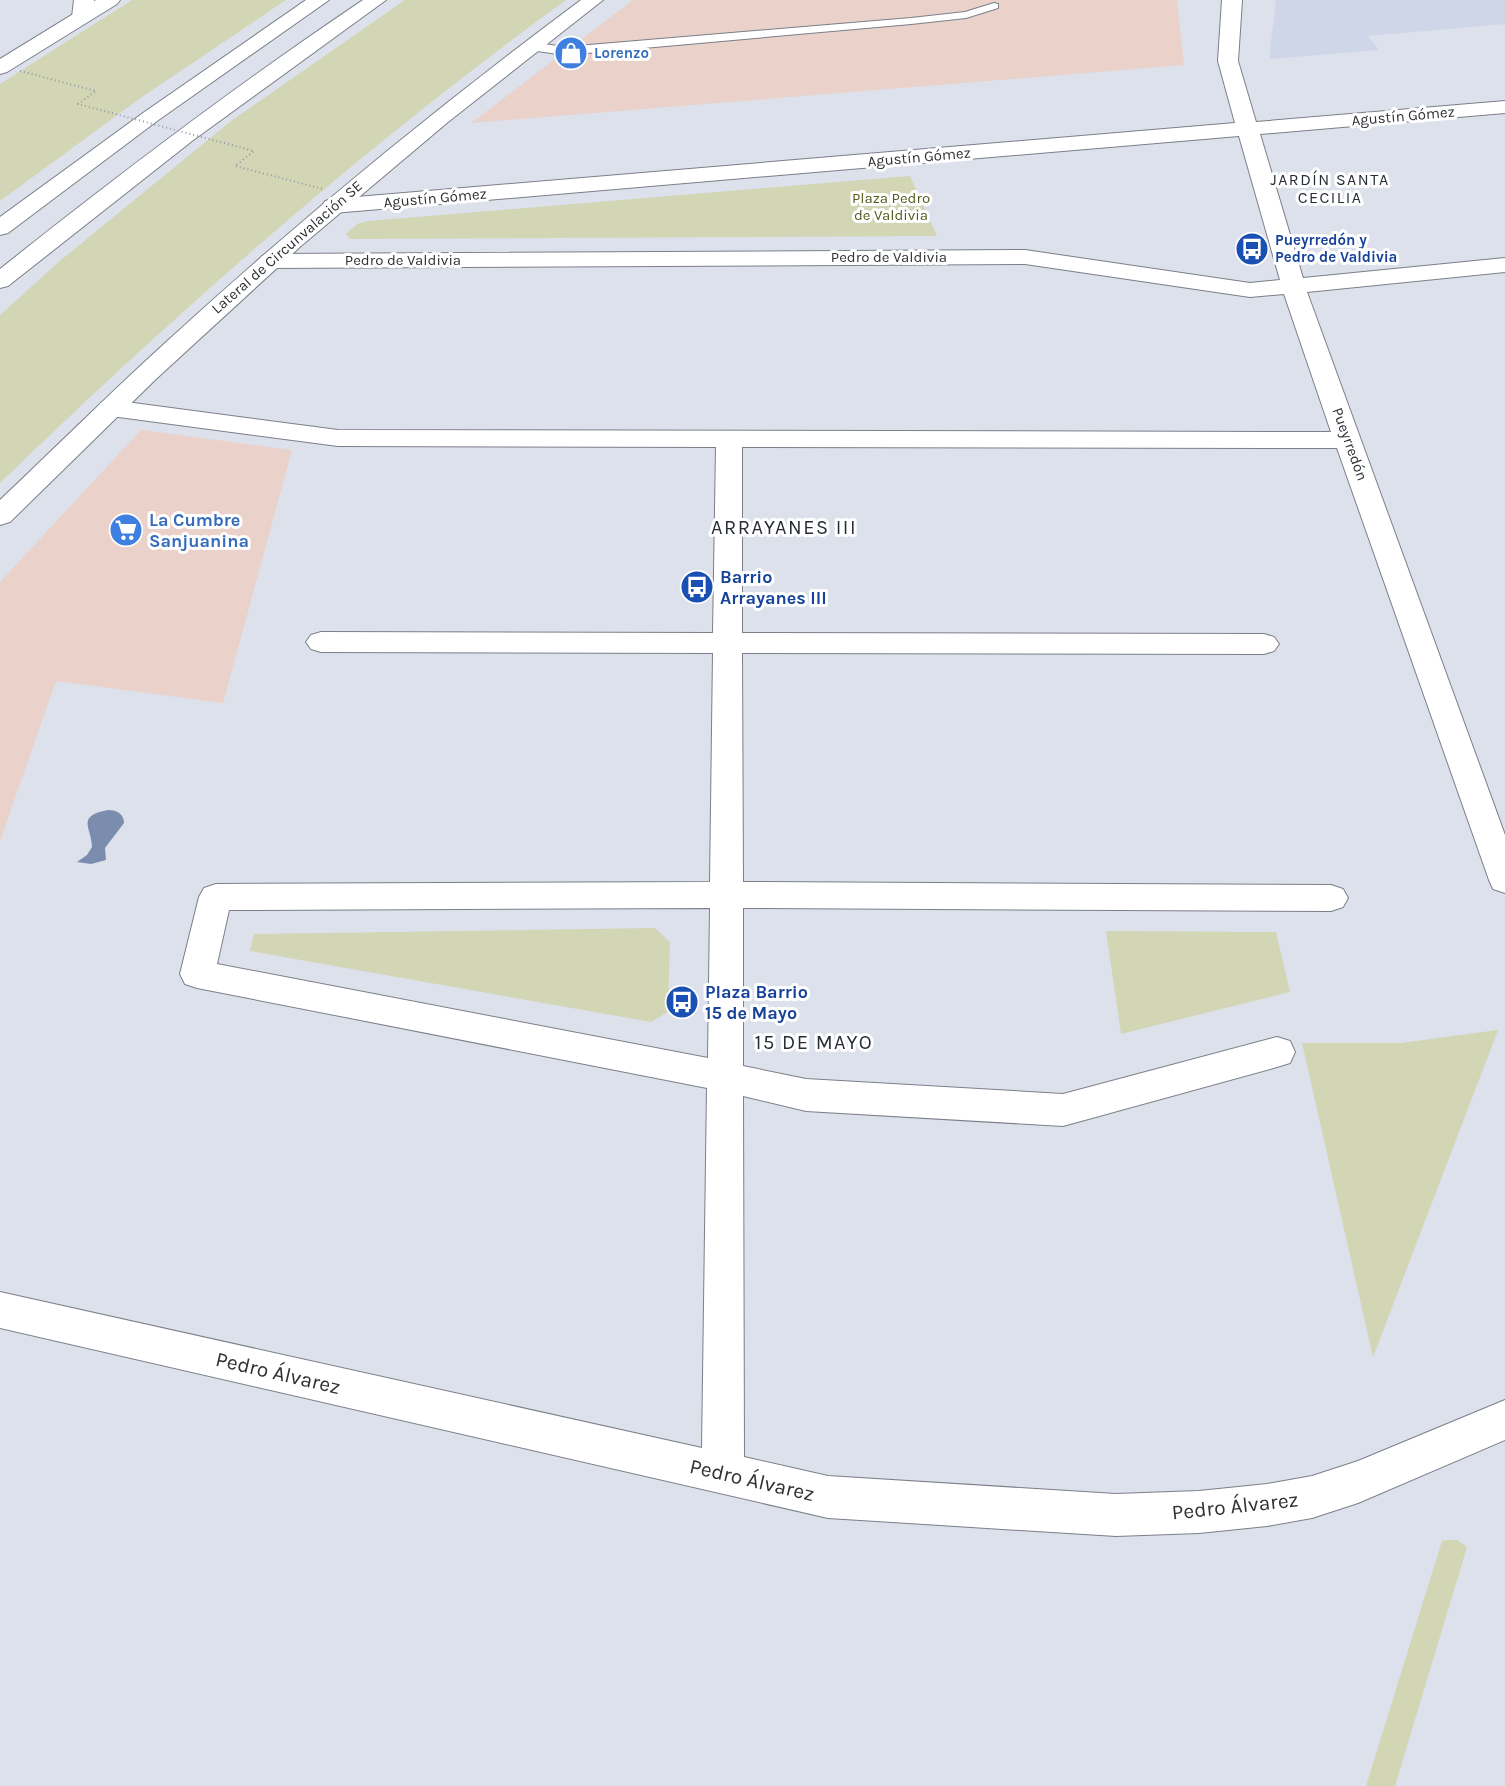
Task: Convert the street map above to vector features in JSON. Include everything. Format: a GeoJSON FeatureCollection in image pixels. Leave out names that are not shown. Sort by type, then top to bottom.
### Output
{"type":"FeatureCollection","features":[{"type":"Feature","properties":{"kind":"main road"},"geometry":{"type":"LineString","coordinates":[[10,70],[83,8],[110,0]]}},
{"type":"Feature","properties":{"kind":"main road"},"geometry":{"type":"LineString","coordinates":[[0,228],[196,84],[319,0]]}},
{"type":"Feature","properties":{"kind":"main road"},"geometry":{"type":"LineString","coordinates":[[0,281],[116,187],[197,126],[376,0]]}},
{"type":"Feature","properties":{"kind":"main road","name":"Lateral de Circunvalación SE"},"geometry":{"type":"LineString","coordinates":[[0,516],[111,408],[270,261],[328,198],[593,0]]}},
{"type":"Feature","properties":{"kind":"main road","name":"Pueyrredón"},"geometry":{"type":"LineString","coordinates":[[1232,0],[1228,61],[1300,309],[1349,440],[1505,880]]}},
{"type":"Feature","properties":{"kind":"main road","name":"Agustín Gómez"},"geometry":{"type":"LineString","coordinates":[[328,198],[1248,130],[1505,106]]}},
{"type":"Feature","properties":{"kind":"main road","name":"Pedro de Valdivia"},"geometry":{"type":"LineString","coordinates":[[270,261],[1025,257],[1250,290],[1505,265]]}},
{"type":"Feature","properties":{"kind":"main road"},"geometry":{"type":"LineString","coordinates":[[111,408],[338,438],[1349,440]]}},
{"type":"Feature","properties":{"kind":"main road"},"geometry":{"type":"LineString","coordinates":[[723,1474],[729,439]]}},
{"type":"Feature","properties":{"kind":"main road"},"geometry":{"type":"LineString","coordinates":[[321,642],[1264,644]]}},
{"type":"Feature","properties":{"kind":"main road"},"geometry":{"type":"LineString","coordinates":[[1277,1052],[1063,1110],[806,1095],[725,1077],[197,974],[216,897],[1331,898]]}},
{"type":"Feature","properties":{"kind":"main road","name":"Pedro Álvarez"},"geometry":{"type":"LineString","coordinates":[[0,1310],[828,1497],[1116,1515],[1199,1512],[1267,1505],[1312,1497],[1358,1482],[1505,1420]]}},
{"type":"Feature","properties":{"kind":"lane"},"geometry":{"type":"LineString","coordinates":[[530,46],[565,51],[966,15],[994,6]]}},
{"type":"Feature","properties":{"kind":"path"},"geometry":{"type":"LineString","coordinates":[[10,70],[96,91],[78,104],[254,151],[235,166],[328,198]]}},
{"type":"Feature","properties":{"kind":"shaded area","name":"Lorenzo"},"geometry":{"type":"Polygon","coordinates":[[[633,0],[1177,0],[1184,65],[471,123],[633,0]]]}},
{"type":"Feature","properties":{"kind":"shaded area"},"geometry":{"type":"Polygon","coordinates":[[[1276,0],[1505,0],[1505,24],[1368,36],[1379,50],[1269,59],[1276,0]]]}},
{"type":"Feature","properties":{"kind":"shaded area"},"geometry":{"type":"Polygon","coordinates":[[[141,430],[292,450],[223,703],[56,681],[0,841],[0,582],[141,430]]]}},
{"type":"Feature","properties":{"kind":"green space"},"geometry":{"type":"Polygon","coordinates":[[[132,0],[286,0],[142,97],[0,201],[0,84],[132,0]]]}},
{"type":"Feature","properties":{"kind":"green space"},"geometry":{"type":"Polygon","coordinates":[[[405,0],[566,0],[418,113],[275,231],[136,355],[0,483],[0,315],[61,260],[231,121],[405,0]]]}},
{"type":"Feature","properties":{"kind":"green space","name":"Plaza Pedro de Valdivia"},"geometry":{"type":"Polygon","coordinates":[[[910,176],[937,236],[350,239],[346,234],[357,224],[368,221],[910,176]]]}},
{"type":"Feature","properties":{"kind":"green space"},"geometry":{"type":"Polygon","coordinates":[[[655,928],[670,942],[668,1012],[651,1022],[250,951],[254,934],[655,928]]]}},
{"type":"Feature","properties":{"kind":"green space"},"geometry":{"type":"Polygon","coordinates":[[[1106,931],[1276,932],[1290,992],[1121,1034],[1106,931]]]}},
{"type":"Feature","properties":{"kind":"green space"},"geometry":{"type":"Polygon","coordinates":[[[1498,1030],[1373,1357],[1302,1043],[1401,1043],[1498,1030]]]}},
{"type":"Feature","properties":{"kind":"green space"},"geometry":{"type":"Polygon","coordinates":[[[1457,1540],[1467,1547],[1395,1786],[1366,1786],[1442,1541],[1457,1540]]]}},
{"type":"Feature","properties":{"kind":"water"},"geometry":{"type":"Polygon","coordinates":[[[108,810],[119,813],[124,823],[105,848],[106,860],[91,864],[77,862],[87,855],[92,847],[88,819],[108,810]]]}},
{"type":"Feature","properties":{"kind":"place","name":"Lorenzo"},"geometry":{"type":"Point","coordinates":[571,53]}},
{"type":"Feature","properties":{"kind":"place","name":"Pueyrredón y Pedro de Valdivia"},"geometry":{"type":"Point","coordinates":[1252,249]}},
{"type":"Feature","properties":{"kind":"place","name":"La Cumbre Sanjuanina"},"geometry":{"type":"Point","coordinates":[126,530]}},
{"type":"Feature","properties":{"kind":"place","name":"Barrio Arrayanes III"},"geometry":{"type":"Point","coordinates":[697,587]}},
{"type":"Feature","properties":{"kind":"place","name":"Plaza Barrio 15 de Mayo"},"geometry":{"type":"Point","coordinates":[682,1002]}},
{"type":"Feature","properties":{"kind":"district","name":"JARDÍN SANTA CECILIA"},"geometry":{"type":"Point","coordinates":[1330,188]}},
{"type":"Feature","properties":{"kind":"district","name":"ARRAYANES III"},"geometry":{"type":"Point","coordinates":[784,527]}},
{"type":"Feature","properties":{"kind":"district","name":"15 DE MAYO"},"geometry":{"type":"Point","coordinates":[814,1042]}}]}
